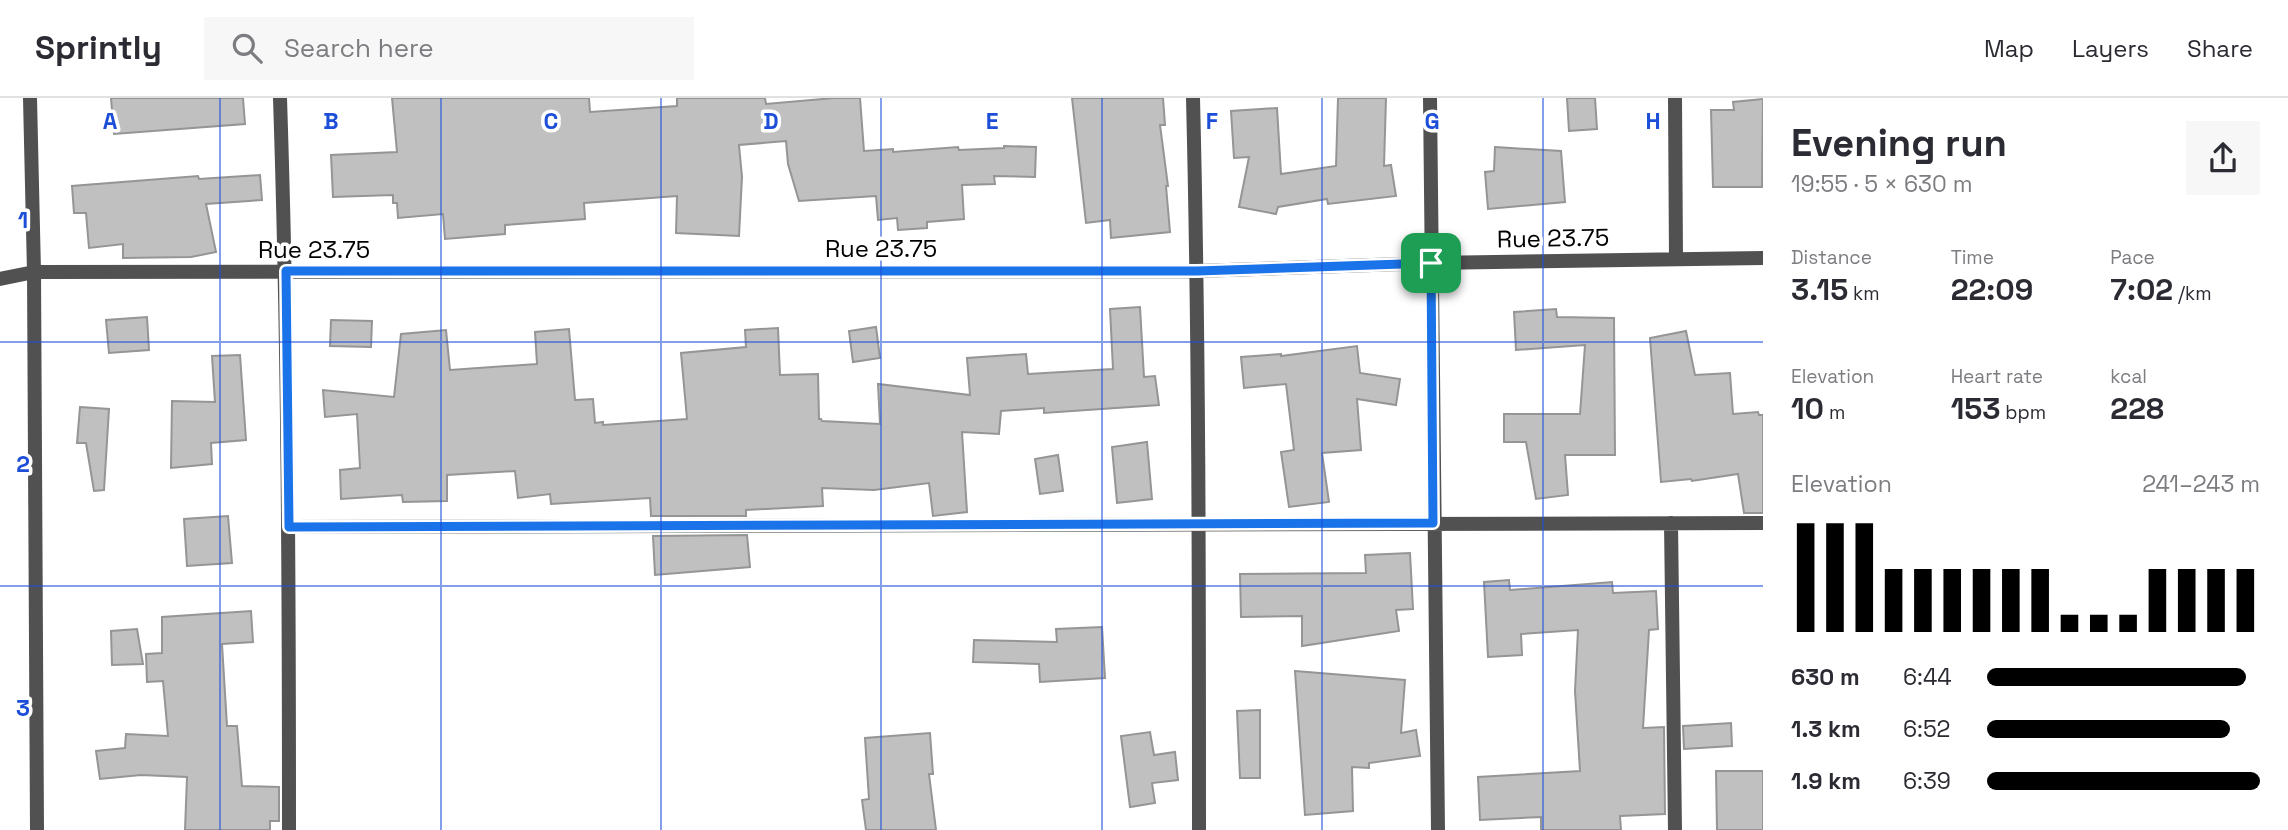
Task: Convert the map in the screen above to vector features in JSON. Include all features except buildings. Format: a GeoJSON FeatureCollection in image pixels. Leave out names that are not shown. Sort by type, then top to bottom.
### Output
{"type":"FeatureCollection","features":[{"type":"Feature","properties":{"kind":"street"},"geometry":{"type":"LineString","coordinates":[[30,98],[34,272],[37,830]]}},
{"type":"Feature","properties":{"kind":"street"},"geometry":{"type":"LineString","coordinates":[[281,98],[289,527],[289,830]]}},
{"type":"Feature","properties":{"kind":"street"},"geometry":{"type":"LineString","coordinates":[[1193,98],[1197,271],[1199,830]]}},
{"type":"Feature","properties":{"kind":"street"},"geometry":{"type":"LineString","coordinates":[[1430,98],[1438,830]]}},
{"type":"Feature","properties":{"kind":"street"},"geometry":{"type":"LineString","coordinates":[[1675,98],[1676,259]]}},
{"type":"Feature","properties":{"kind":"street","name":"Rue 23.75"},"geometry":{"type":"LineString","coordinates":[[0,279],[34,272],[1197,271],[1431,263],[1763,258]]}},
{"type":"Feature","properties":{"kind":"street"},"geometry":{"type":"LineString","coordinates":[[1671,523],[1675,830]]}},
{"type":"Feature","properties":{"kind":"street"},"geometry":{"type":"LineString","coordinates":[[289,527],[1763,523]]}},
{"type":"Feature","properties":{"kind":"route"},"geometry":{"type":"LineString","coordinates":[[1431,263],[1433,523],[289,527],[286,271],[1197,271],[1431,263]]}}]}
